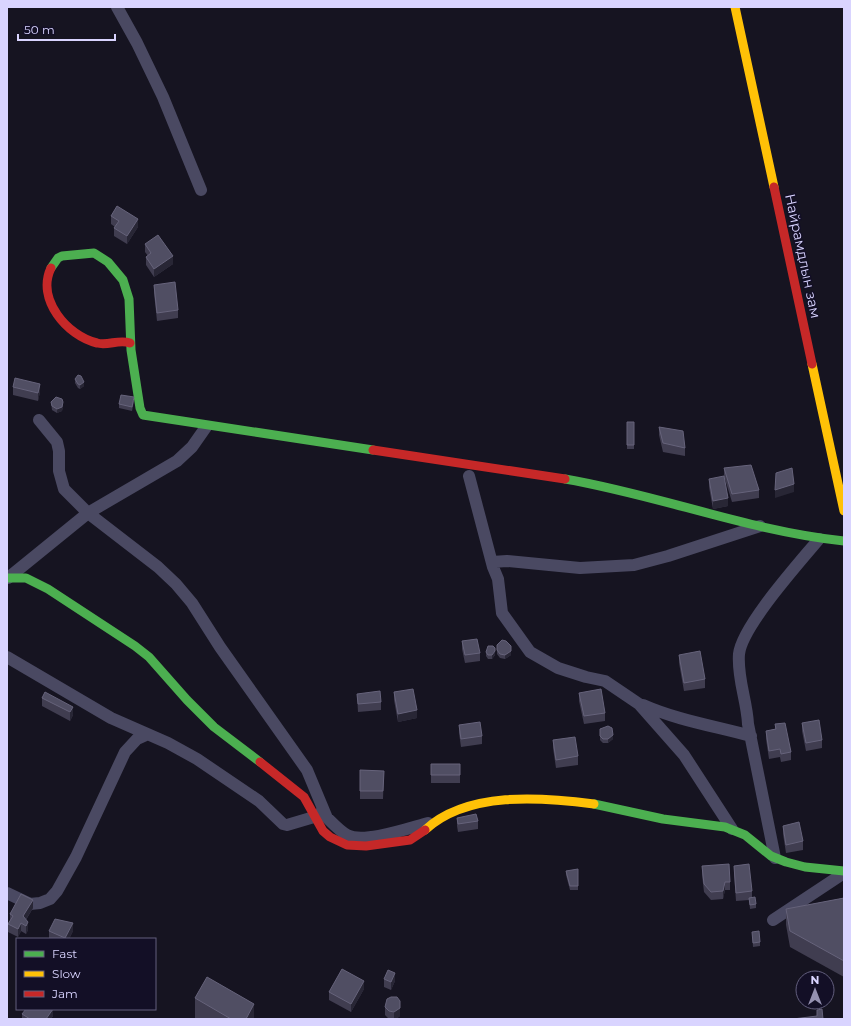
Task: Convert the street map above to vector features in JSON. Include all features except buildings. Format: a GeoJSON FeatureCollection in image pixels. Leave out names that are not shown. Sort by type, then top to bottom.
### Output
{"type":"FeatureCollection","features":[{"type":"Feature","properties":{"kind":"street"},"geometry":{"type":"LineString","coordinates":[[117,7],[137,43],[163,96],[201,190]]}},
{"type":"Feature","properties":{"kind":"street","name":"Найрамдлын зам"},"geometry":{"type":"LineString","coordinates":[[735,7],[842,491],[844,511]]}},
{"type":"Feature","properties":{"kind":"street"},"geometry":{"type":"LineString","coordinates":[[130,343],[126,341],[119,341],[102,345],[77,334],[58,316],[49,300],[47,288],[52,268],[60,256],[73,254],[95,254],[108,262],[124,284],[130,303],[130,343],[140,408],[143,415],[206,427],[349,446],[545,476],[634,494],[760,526],[820,539],[844,541]]}},
{"type":"Feature","properties":{"kind":"street"},"geometry":{"type":"LineString","coordinates":[[39,420],[57,442],[59,451],[59,471],[64,489],[88,513],[158,566],[192,603],[220,647],[307,770],[327,818]]}},
{"type":"Feature","properties":{"kind":"street"},"geometry":{"type":"LineString","coordinates":[[8,578],[88,513],[177,461],[192,447],[206,427]]}},
{"type":"Feature","properties":{"kind":"street"},"geometry":{"type":"LineString","coordinates":[[469,476],[498,579],[502,613],[530,652],[558,668],[586,677],[605,681],[634,700],[664,714],[751,736]]}},
{"type":"Feature","properties":{"kind":"street"},"geometry":{"type":"LineString","coordinates":[[492,562],[507,561],[580,568],[634,565],[668,556],[760,526]]}},
{"type":"Feature","properties":{"kind":"street"},"geometry":{"type":"LineString","coordinates":[[775,858],[751,736],[741,678],[739,654],[744,639],[772,597],[820,539]]}},
{"type":"Feature","properties":{"kind":"street"},"geometry":{"type":"LineString","coordinates":[[8,578],[26,578],[48,589],[135,646],[149,657],[187,700],[214,727],[304,797],[347,835],[362,838],[392,833],[433,822]]}},
{"type":"Feature","properties":{"kind":"street"},"geometry":{"type":"LineString","coordinates":[[7,657],[111,718],[168,743],[222,775],[259,801],[283,824],[287,825],[314,817]]}},
{"type":"Feature","properties":{"kind":"street"},"geometry":{"type":"LineString","coordinates":[[634,700],[651,716],[684,755],[732,829]]}},
{"type":"Feature","properties":{"kind":"street"},"geometry":{"type":"LineString","coordinates":[[7,893],[30,904],[40,903],[50,899],[57,891],[76,857],[125,752],[137,740],[148,734]]}},
{"type":"Feature","properties":{"kind":"street"},"geometry":{"type":"LineString","coordinates":[[304,797],[323,831],[330,837],[347,844],[366,846],[410,840],[420,834],[433,822],[458,808],[472,804],[506,800],[547,799],[597,804],[663,819],[716,825],[732,829],[745,835],[775,858],[805,867],[844,872]]}},
{"type":"Feature","properties":{"kind":"street"},"geometry":{"type":"LineString","coordinates":[[773,920],[844,872]]}},
{"type":"Feature","properties":{"kind":"traffic: fast"},"geometry":{"type":"LineString","coordinates":[[51,268],[58,258],[62,256],[94,253],[108,262],[123,280],[129,299],[131,350],[140,408],[143,415],[373,450]]}},
{"type":"Feature","properties":{"kind":"traffic: fast"},"geometry":{"type":"LineString","coordinates":[[565,479],[635,494],[774,529],[844,541]]}},
{"type":"Feature","properties":{"kind":"traffic: fast"},"geometry":{"type":"LineString","coordinates":[[7,578],[26,578],[48,589],[135,646],[149,657],[187,700],[214,727],[260,762]]}},
{"type":"Feature","properties":{"kind":"traffic: fast"},"geometry":{"type":"LineString","coordinates":[[594,804],[663,819],[725,827],[745,835],[771,856],[786,862],[805,867],[844,871]]}},
{"type":"Feature","properties":{"kind":"traffic: slow"},"geometry":{"type":"LineString","coordinates":[[735,7],[774,187]]}},
{"type":"Feature","properties":{"kind":"traffic: slow"},"geometry":{"type":"LineString","coordinates":[[812,364],[844,511]]}},
{"type":"Feature","properties":{"kind":"traffic: slow"},"geometry":{"type":"LineString","coordinates":[[425,830],[442,817],[462,808],[483,803],[528,799],[594,804]]}},
{"type":"Feature","properties":{"kind":"traffic: jam"},"geometry":{"type":"LineString","coordinates":[[774,187],[812,364]]}},
{"type":"Feature","properties":{"kind":"traffic: jam"},"geometry":{"type":"LineString","coordinates":[[51,268],[47,280],[48,292],[51,304],[65,324],[75,333],[97,343],[130,343]]}},
{"type":"Feature","properties":{"kind":"traffic: jam"},"geometry":{"type":"LineString","coordinates":[[373,450],[565,479]]}},
{"type":"Feature","properties":{"kind":"traffic: jam"},"geometry":{"type":"LineString","coordinates":[[260,762],[304,797],[323,831],[330,837],[347,845],[366,846],[410,840],[425,830]]}}]}
